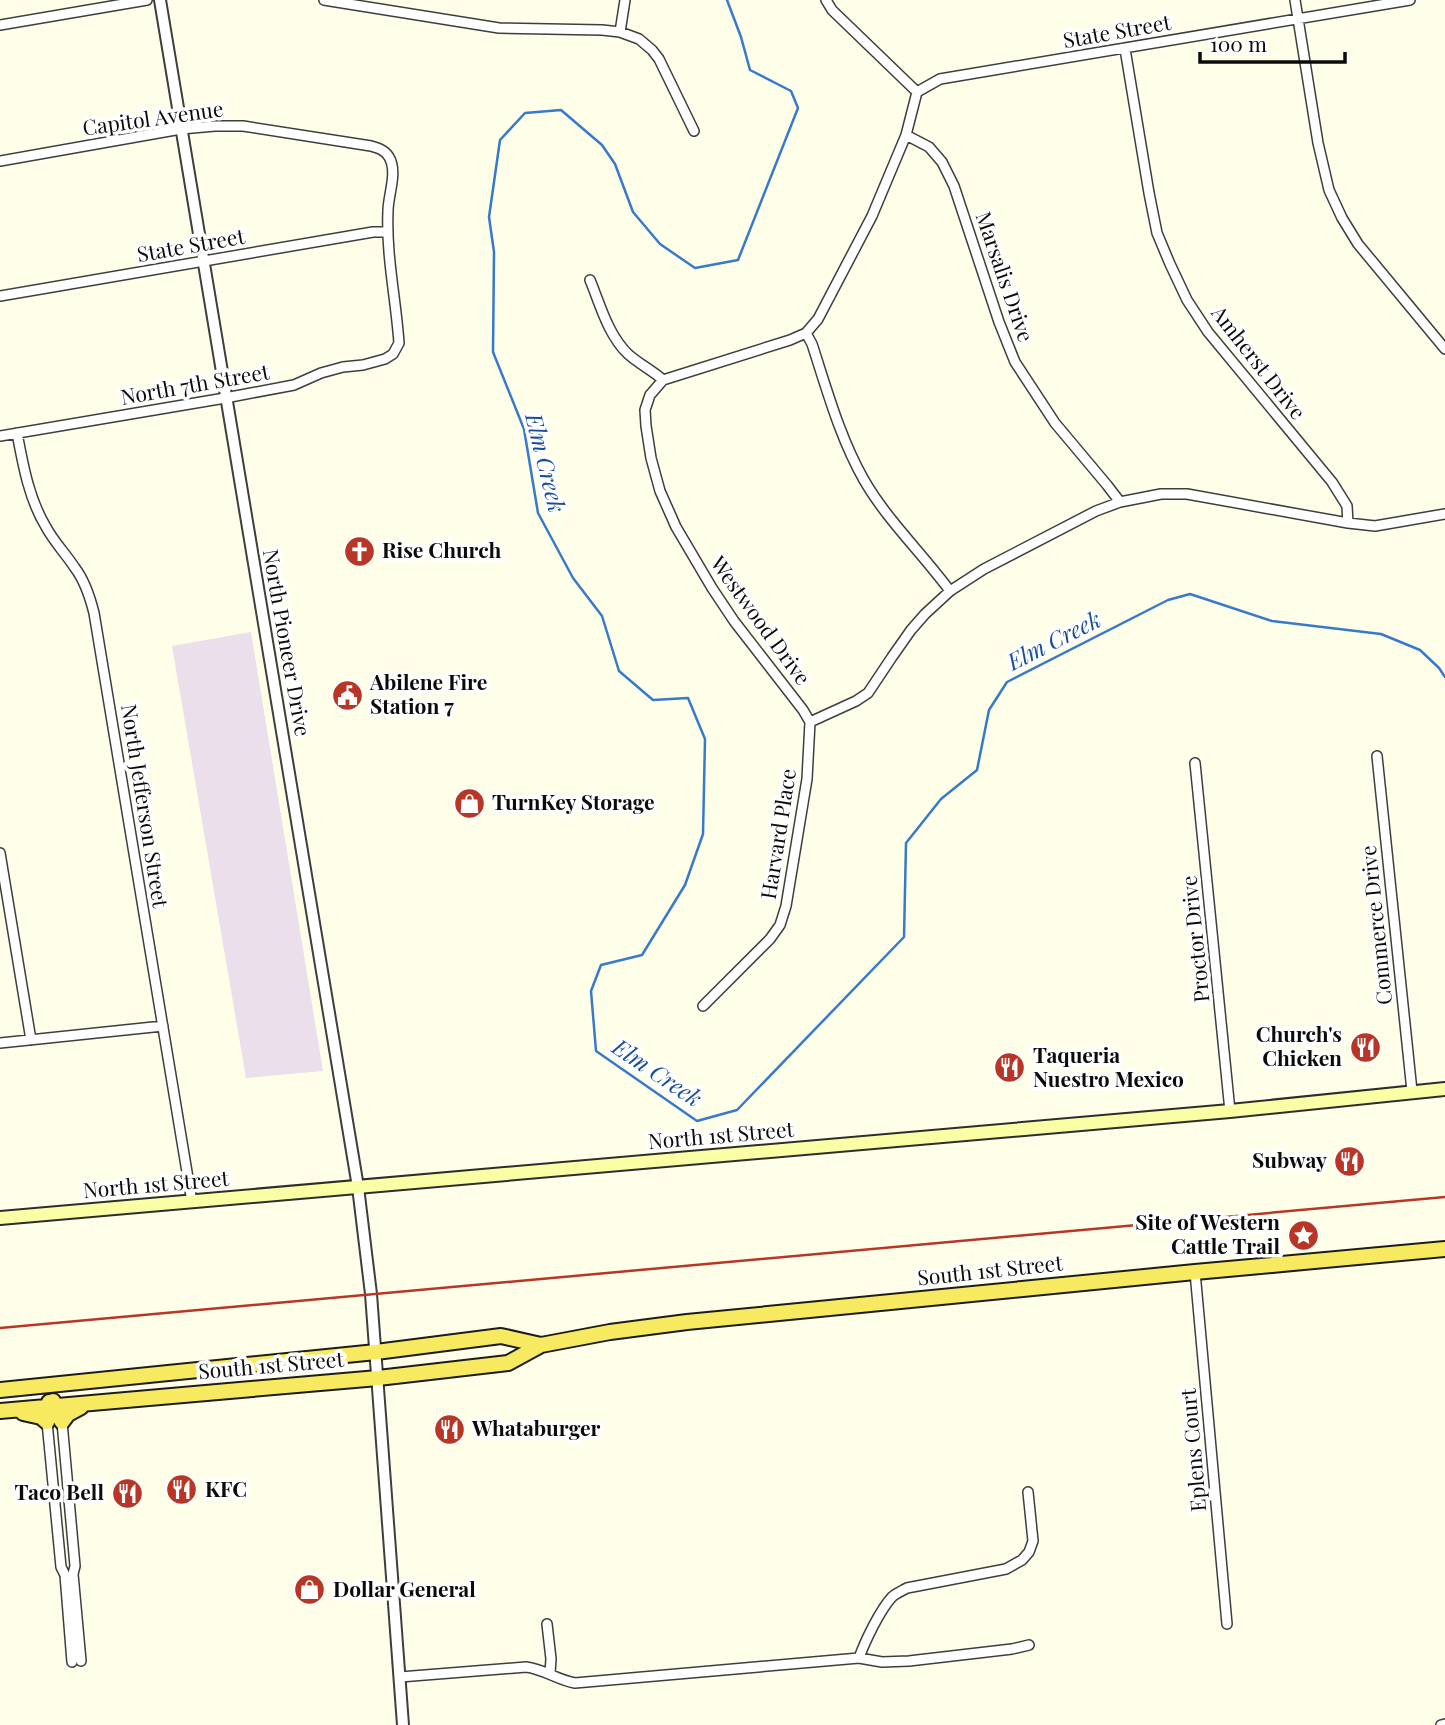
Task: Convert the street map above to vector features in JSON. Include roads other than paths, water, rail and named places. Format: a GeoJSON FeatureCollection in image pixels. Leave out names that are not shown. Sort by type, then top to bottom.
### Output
{"type":"FeatureCollection","features":[{"type":"Feature","properties":{"kind":"main road","name":"North 1st Street"},"geometry":{"type":"LineString","coordinates":[[0,1218],[1230,1111],[1445,1089]]}},
{"type":"Feature","properties":{"kind":"main road","name":"South 1st Street"},"geometry":{"type":"LineString","coordinates":[[4,1411],[378,1378],[508,1363],[541,1345],[610,1332],[687,1322],[1445,1249]]}},
{"type":"Feature","properties":{"kind":"main road","name":"South 1st Street"},"geometry":{"type":"LineString","coordinates":[[0,1390],[376,1352],[501,1336],[541,1345]]}},
{"type":"Feature","properties":{"kind":"main road"},"geometry":{"type":"LineString","coordinates":[[51,1406],[62,1391],[75,1384]]}},
{"type":"Feature","properties":{"kind":"main road"},"geometry":{"type":"LineString","coordinates":[[32,1388],[45,1396],[55,1422]]}},
{"type":"Feature","properties":{"kind":"main road"},"geometry":{"type":"LineString","coordinates":[[55,1422],[90,1403]]}},
{"type":"Feature","properties":{"kind":"main road"},"geometry":{"type":"LineString","coordinates":[[4,1411],[32,1414],[55,1422]]}},
{"type":"Feature","properties":{"kind":"street"},"geometry":{"type":"LineString","coordinates":[[0,25],[147,0]]}},
{"type":"Feature","properties":{"kind":"street","name":"North Pioneer Drive"},"geometry":{"type":"LineString","coordinates":[[160,0],[358,1187],[372,1294],[403,1725]]}},
{"type":"Feature","properties":{"kind":"street"},"geometry":{"type":"LineString","coordinates":[[324,0],[499,28],[602,30],[639,39],[659,59],[694,131]]}},
{"type":"Feature","properties":{"kind":"street"},"geometry":{"type":"LineString","coordinates":[[620,33],[625,0]]}},
{"type":"Feature","properties":{"kind":"street"},"geometry":{"type":"LineString","coordinates":[[590,280],[603,313],[620,344],[628,354],[663,380],[790,340],[806,333],[818,319],[872,216],[906,135],[917,92],[832,10],[826,0]]}},
{"type":"Feature","properties":{"kind":"street"},"geometry":{"type":"LineString","coordinates":[[1295,0],[1318,144],[1329,190],[1357,244],[1445,349]]}},
{"type":"Feature","properties":{"kind":"street","name":"State Street"},"geometry":{"type":"LineString","coordinates":[[917,92],[940,79],[1410,0]]}},
{"type":"Feature","properties":{"kind":"street","name":"Amherst Drive"},"geometry":{"type":"LineString","coordinates":[[1125,49],[1154,220],[1170,264],[1187,300],[1208,332],[1332,482],[1347,506],[1348,523]]}},
{"type":"Feature","properties":{"kind":"street","name":"Capitol Avenue"},"geometry":{"type":"LineString","coordinates":[[0,161],[181,129],[215,126],[243,126],[371,146],[383,150],[390,158],[393,172],[387,232]]}},
{"type":"Feature","properties":{"kind":"street","name":"Marsalis Drive"},"geometry":{"type":"LineString","coordinates":[[906,135],[929,147],[942,162],[954,186],[1015,362],[1055,423],[1120,502]]}},
{"type":"Feature","properties":{"kind":"street","name":"State Street"},"geometry":{"type":"LineString","coordinates":[[0,296],[373,232],[387,232]]}},
{"type":"Feature","properties":{"kind":"street","name":"North 7th Street"},"geometry":{"type":"LineString","coordinates":[[0,436],[225,398],[294,384],[321,373],[385,359],[393,354],[399,343],[387,232]]}},
{"type":"Feature","properties":{"kind":"street"},"geometry":{"type":"LineString","coordinates":[[806,333],[837,419],[865,481],[883,508],[950,590]]}},
{"type":"Feature","properties":{"kind":"street","name":"Westwood Drive"},"geometry":{"type":"LineString","coordinates":[[663,380],[650,395],[645,410],[651,458],[660,491],[676,527],[712,588],[810,722]]}},
{"type":"Feature","properties":{"kind":"street","name":"North Jefferson Street"},"geometry":{"type":"LineString","coordinates":[[17,433],[24,468],[39,513],[54,541],[76,569],[88,591],[94,613],[192,1202]]}},
{"type":"Feature","properties":{"kind":"street"},"geometry":{"type":"LineString","coordinates":[[810,722],[856,701],[868,692],[911,630],[950,590],[984,569],[1096,511],[1120,502],[1161,494],[1187,494],[1375,526],[1445,514]]}},
{"type":"Feature","properties":{"kind":"street","name":"Harvard Place"},"geometry":{"type":"LineString","coordinates":[[703,1006],[770,939],[780,925],[786,906],[807,779],[810,722]]}},
{"type":"Feature","properties":{"kind":"street","name":"Commerce Drive"},"geometry":{"type":"LineString","coordinates":[[1377,756],[1412,1091]]}},
{"type":"Feature","properties":{"kind":"street","name":"Proctor Drive"},"geometry":{"type":"LineString","coordinates":[[1195,762],[1230,1111]]}},
{"type":"Feature","properties":{"kind":"street"},"geometry":{"type":"LineString","coordinates":[[0,853],[31,1040]]}},
{"type":"Feature","properties":{"kind":"street"},"geometry":{"type":"LineString","coordinates":[[0,1043],[163,1026]]}},
{"type":"Feature","properties":{"kind":"street","name":"Eplens Court"},"geometry":{"type":"LineString","coordinates":[[1195,1272],[1227,1625]]}},
{"type":"Feature","properties":{"kind":"street"},"geometry":{"type":"LineString","coordinates":[[55,1422],[75,1566],[76,1662],[65,1575],[61,1567],[55,1422]]}},
{"type":"Feature","properties":{"kind":"street"},"geometry":{"type":"LineString","coordinates":[[859,1658],[874,1626],[894,1595],[907,1588],[1006,1569],[1022,1560],[1033,1541],[1028,1492]]}},
{"type":"Feature","properties":{"kind":"street"},"geometry":{"type":"LineString","coordinates":[[547,1624],[550,1674]]}},
{"type":"Feature","properties":{"kind":"street"},"geometry":{"type":"LineString","coordinates":[[401,1678],[526,1667],[575,1683],[859,1658],[882,1662],[909,1661],[1029,1645]]}},
{"type":"Feature","properties":{"kind":"waterway","name":"Elm Creek"},"geometry":{"type":"LineString","coordinates":[[727,0],[750,70],[791,91],[798,108],[738,260],[695,268],[660,244],[633,212],[615,164],[602,145],[561,110],[525,113],[500,140],[489,217],[494,252],[493,352],[524,429],[538,513],[573,578],[602,616],[619,671],[653,700],[688,698],[705,739],[703,834],[685,885],[642,955],[601,965],[591,991],[596,1051],[697,1121],[737,1110],[904,937],[906,843],[941,799],[977,770],[989,710],[1007,682],[1168,600],[1190,594],[1272,621],[1381,634],[1420,650],[1445,677]]}},
{"type":"Feature","properties":{"kind":"railway"},"geometry":{"type":"LineString","coordinates":[[0,1328],[1445,1197]]}},
{"type":"Feature","properties":{"kind":"place","name":"Rise Church"},"geometry":{"type":"Point","coordinates":[359,551]}},
{"type":"Feature","properties":{"kind":"place","name":"Abilene Fire Station 7"},"geometry":{"type":"Point","coordinates":[347,695]}},
{"type":"Feature","properties":{"kind":"place","name":"TurnKey Storage"},"geometry":{"type":"Point","coordinates":[469,803]}},
{"type":"Feature","properties":{"kind":"place","name":"Church's Chicken"},"geometry":{"type":"Point","coordinates":[1365,1047]}},
{"type":"Feature","properties":{"kind":"place","name":"Taqueria Nuestro Mexico"},"geometry":{"type":"Point","coordinates":[1010,1068]}},
{"type":"Feature","properties":{"kind":"place","name":"Subway"},"geometry":{"type":"Point","coordinates":[1350,1161]}},
{"type":"Feature","properties":{"kind":"place","name":"Site of Western Cattle Trail"},"geometry":{"type":"Point","coordinates":[1303,1235]}},
{"type":"Feature","properties":{"kind":"place","name":"Whataburger"},"geometry":{"type":"Point","coordinates":[449,1429]}},
{"type":"Feature","properties":{"kind":"place","name":"KFC"},"geometry":{"type":"Point","coordinates":[182,1490]}},
{"type":"Feature","properties":{"kind":"place","name":"Taco Bell"},"geometry":{"type":"Point","coordinates":[127,1493]}},
{"type":"Feature","properties":{"kind":"place","name":"Dollar General"},"geometry":{"type":"Point","coordinates":[310,1590]}}]}
